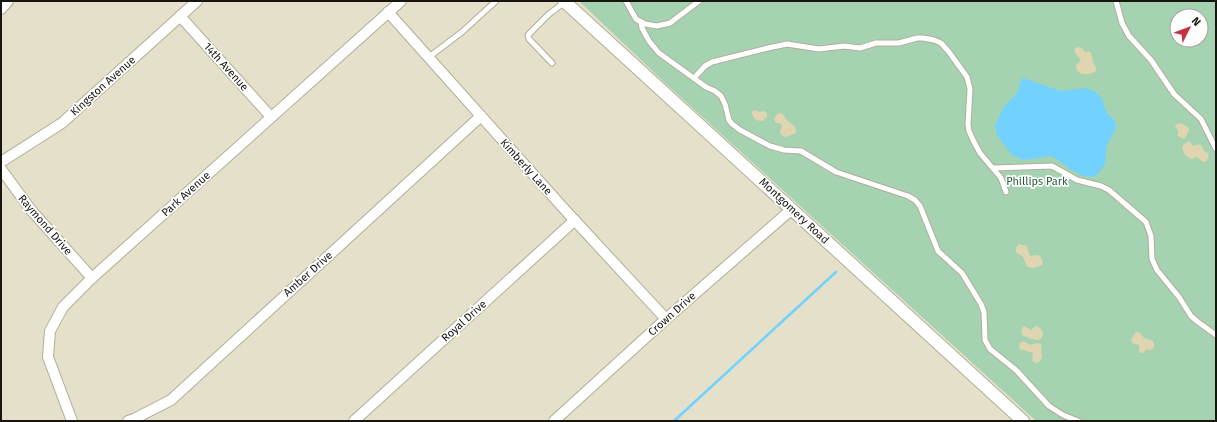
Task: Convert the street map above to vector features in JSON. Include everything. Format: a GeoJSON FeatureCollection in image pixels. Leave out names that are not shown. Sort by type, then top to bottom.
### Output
{"type":"FeatureCollection","features":[{"type":"Feature","properties":{"kind":"street"},"geometry":{"type":"LineString","coordinates":[[1,9],[8,1]]}},
{"type":"Feature","properties":{"kind":"street","name":"Kingston Avenue"},"geometry":{"type":"LineString","coordinates":[[1,162],[62,122],[197,1]]}},
{"type":"Feature","properties":{"kind":"street","name":"Park Avenue"},"geometry":{"type":"LineString","coordinates":[[72,421],[48,357],[50,331],[63,307],[92,278],[401,1]]}},
{"type":"Feature","properties":{"kind":"street","name":"Montgomery Road"},"geometry":{"type":"LineString","coordinates":[[565,1],[1023,421]]}},
{"type":"Feature","properties":{"kind":"street","name":"Kimberly Lane"},"geometry":{"type":"LineString","coordinates":[[388,12],[666,319]]}},
{"type":"Feature","properties":{"kind":"street","name":"14th Avenue"},"geometry":{"type":"LineString","coordinates":[[180,16],[271,117]]}},
{"type":"Feature","properties":{"kind":"street","name":"Amber Drive"},"geometry":{"type":"LineString","coordinates":[[128,421],[171,400],[481,116]]}},
{"type":"Feature","properties":{"kind":"street","name":"Raymond Drive"},"geometry":{"type":"LineString","coordinates":[[1,169],[26,205],[92,278]]}},
{"type":"Feature","properties":{"kind":"street","name":"Crown Drive"},"geometry":{"type":"LineString","coordinates":[[554,421],[666,319],[792,209]]}},
{"type":"Feature","properties":{"kind":"street","name":"Royal Drive"},"geometry":{"type":"LineString","coordinates":[[354,421],[575,220]]}},
{"type":"Feature","properties":{"kind":"lane"},"geometry":{"type":"LineString","coordinates":[[429,57],[462,32],[496,1]]}},
{"type":"Feature","properties":{"kind":"lane"},"geometry":{"type":"LineString","coordinates":[[552,63],[529,39],[528,35],[549,14],[565,1]]}},
{"type":"Feature","properties":{"kind":"lane"},"geometry":{"type":"LineString","coordinates":[[626,1],[634,16],[641,22],[653,26],[665,25],[699,1]]}},
{"type":"Feature","properties":{"kind":"lane"},"geometry":{"type":"LineString","coordinates":[[1116,1],[1122,23],[1129,36],[1151,60],[1174,94],[1201,119],[1216,149]]}},
{"type":"Feature","properties":{"kind":"lane"},"geometry":{"type":"LineString","coordinates":[[641,22],[642,28],[653,47],[667,59],[721,96],[725,104],[729,120],[740,130],[770,146],[784,150],[800,151],[831,170],[908,196],[918,202],[938,251],[962,274],[983,308],[985,318],[985,340],[990,349],[1016,370],[1050,406],[1063,415],[1078,421]]}},
{"type":"Feature","properties":{"kind":"lane"},"geometry":{"type":"LineString","coordinates":[[694,78],[705,66],[712,62],[780,45],[795,44],[818,49],[844,46],[860,48],[880,43],[898,43],[917,38],[930,38],[944,46],[967,77],[970,89],[968,124],[970,131],[976,146],[1001,178],[1006,192]]}},
{"type":"Feature","properties":{"kind":"lane"},"geometry":{"type":"LineString","coordinates":[[993,168],[1041,165],[1052,166],[1077,180],[1109,190],[1146,222],[1151,236],[1152,259],[1157,270],[1179,297],[1191,316],[1216,334]]}},
{"type":"Feature","properties":{"kind":"green space","name":"Phillips Park"},"geometry":{"type":"Polygon","coordinates":[[[579,1],[1216,1],[1216,421],[1036,421],[663,81],[579,1]]]}},
{"type":"Feature","properties":{"kind":"sand"},"geometry":{"type":"Polygon","coordinates":[[[1079,47],[1085,52],[1089,51],[1091,53],[1096,68],[1096,71],[1093,73],[1083,74],[1078,71],[1076,65],[1081,61],[1074,51],[1079,47]]]}},
{"type":"Feature","properties":{"kind":"sand"},"geometry":{"type":"Polygon","coordinates":[[[754,110],[759,112],[764,111],[767,113],[767,117],[762,121],[757,120],[752,114],[754,110]]]}},
{"type":"Feature","properties":{"kind":"sand"},"geometry":{"type":"Polygon","coordinates":[[[780,113],[795,127],[796,133],[785,137],[781,134],[780,131],[782,126],[774,120],[776,115],[780,113]]]}},
{"type":"Feature","properties":{"kind":"sand"},"geometry":{"type":"Polygon","coordinates":[[[1181,123],[1189,128],[1189,131],[1184,139],[1178,136],[1178,130],[1175,127],[1177,124],[1181,123]]]}},
{"type":"Feature","properties":{"kind":"sand"},"geometry":{"type":"Polygon","coordinates":[[[1189,141],[1193,146],[1198,144],[1202,146],[1204,151],[1209,154],[1207,161],[1203,162],[1197,157],[1191,159],[1185,155],[1182,148],[1184,144],[1189,141]]]}},
{"type":"Feature","properties":{"kind":"sand"},"geometry":{"type":"Polygon","coordinates":[[[1019,244],[1027,246],[1031,256],[1040,256],[1043,262],[1042,265],[1034,268],[1027,267],[1023,257],[1016,252],[1016,248],[1019,244]]]}},
{"type":"Feature","properties":{"kind":"sand"},"geometry":{"type":"Polygon","coordinates":[[[1024,326],[1031,330],[1036,326],[1040,328],[1043,332],[1041,339],[1036,340],[1024,336],[1021,332],[1024,326]]]}},
{"type":"Feature","properties":{"kind":"sand"},"geometry":{"type":"Polygon","coordinates":[[[1139,332],[1144,338],[1153,341],[1153,349],[1147,349],[1143,353],[1139,352],[1139,345],[1132,343],[1131,340],[1135,333],[1139,332]]]}},
{"type":"Feature","properties":{"kind":"sand"},"geometry":{"type":"Polygon","coordinates":[[[1023,341],[1031,345],[1037,343],[1041,344],[1042,358],[1039,362],[1035,363],[1032,360],[1033,353],[1020,349],[1019,344],[1023,341]]]}},
{"type":"Feature","properties":{"kind":"water"},"geometry":{"type":"Polygon","coordinates":[[[1023,78],[1061,91],[1086,88],[1094,91],[1101,97],[1107,113],[1115,121],[1116,128],[1107,145],[1105,164],[1097,175],[1091,177],[1083,176],[1055,158],[1049,156],[1023,160],[1012,155],[997,135],[995,125],[1003,108],[1017,93],[1020,82],[1023,78]]]}},
{"type":"Feature","properties":{"kind":"waterway"},"geometry":{"type":"LineString","coordinates":[[674,421],[836,272]]}}]}
